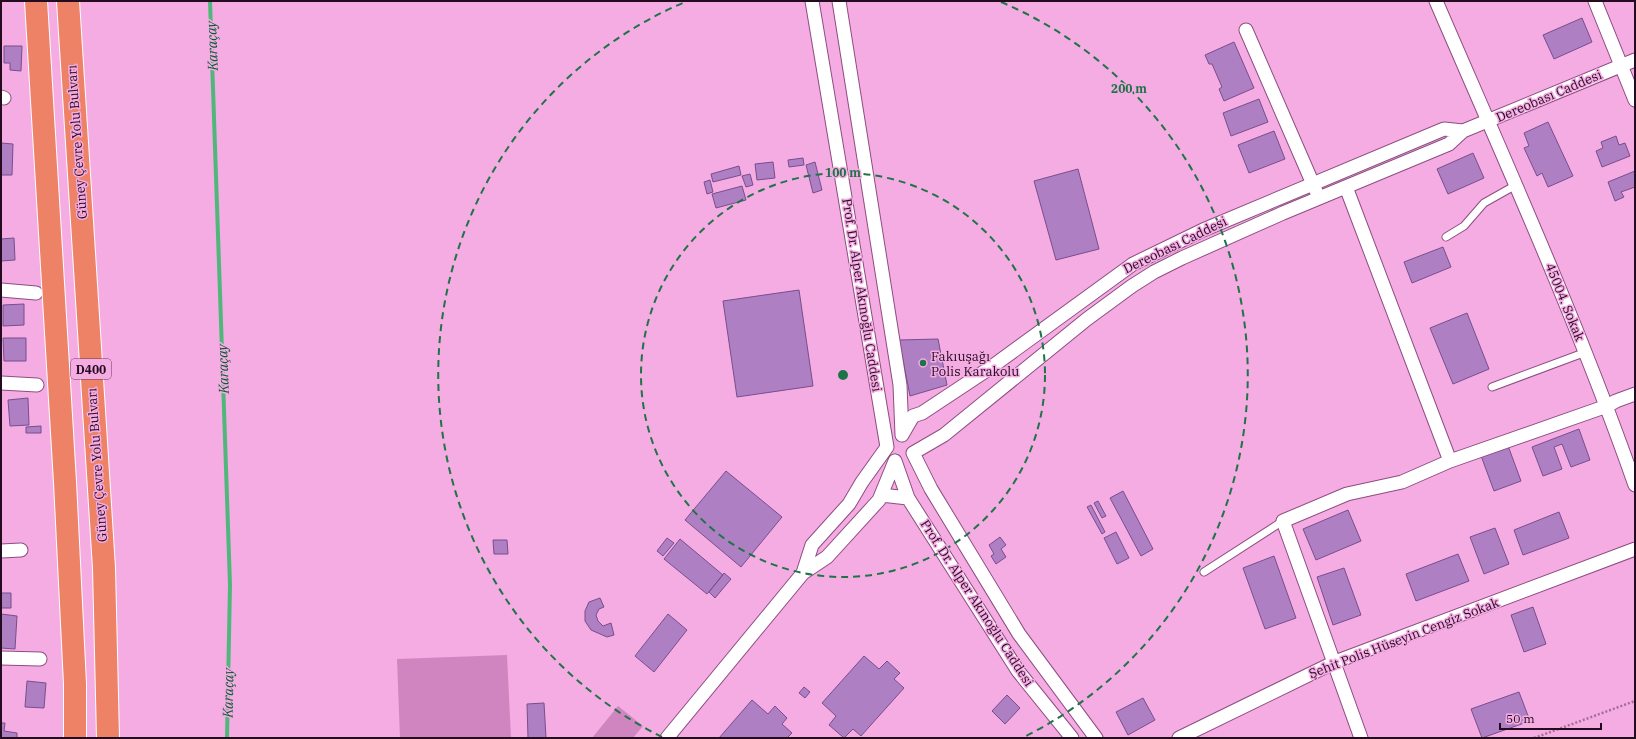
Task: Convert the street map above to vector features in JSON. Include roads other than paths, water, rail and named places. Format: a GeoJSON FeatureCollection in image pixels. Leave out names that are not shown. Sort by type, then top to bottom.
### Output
{"type":"FeatureCollection","features":[{"type":"Feature","properties":{"kind":"highway","name":"D400"},"geometry":{"type":"LineString","coordinates":[[36,1],[65,482],[74,676],[75,738]]}},
{"type":"Feature","properties":{"kind":"highway","name":"Güney Çevre Yolu Bulvarı"},"geometry":{"type":"LineString","coordinates":[[68,1],[104,568],[108,738]]}},
{"type":"Feature","properties":{"kind":"street","name":"Prof. Dr. Alper Akınoğlu Caddesi"},"geometry":{"type":"LineString","coordinates":[[812,1],[888,456],[895,462],[908,498],[1018,671],[1072,738]]}},
{"type":"Feature","properties":{"kind":"street","name":"Prof. Dr. Alper Akınoğlu Caddesi"},"geometry":{"type":"LineString","coordinates":[[839,1],[900,385],[902,435],[910,440],[914,448],[919,449],[922,470],[931,489],[1019,634],[1096,738]]}},
{"type":"Feature","properties":{"kind":"street","name":"45004. Sokak"},"geometry":{"type":"LineString","coordinates":[[1436,1],[1542,243],[1607,406],[1635,485]]}},
{"type":"Feature","properties":{"kind":"street"},"geometry":{"type":"LineString","coordinates":[[1595,1],[1635,100]]}},
{"type":"Feature","properties":{"kind":"street"},"geometry":{"type":"LineString","coordinates":[[1246,30],[1319,198]]}},
{"type":"Feature","properties":{"kind":"street","name":"Dereobası Caddesi"},"geometry":{"type":"LineString","coordinates":[[895,462],[904,462],[919,449],[944,435],[1087,319],[1132,286],[1182,258],[1319,198],[1449,144],[1463,131],[1635,60]]}},
{"type":"Feature","properties":{"kind":"street","name":"Dereobası Caddesi"},"geometry":{"type":"LineString","coordinates":[[913,416],[922,413],[990,368],[1133,264],[1203,230],[1444,129],[1463,131]]}},
{"type":"Feature","properties":{"kind":"street"},"geometry":{"type":"LineString","coordinates":[[1346,187],[1450,461]]}},
{"type":"Feature","properties":{"kind":"street"},"geometry":{"type":"LineString","coordinates":[[1,290],[36,293]]}},
{"type":"Feature","properties":{"kind":"street"},"geometry":{"type":"LineString","coordinates":[[1,383],[37,385]]}},
{"type":"Feature","properties":{"kind":"street"},"geometry":{"type":"LineString","coordinates":[[1361,738],[1335,662],[1283,521],[1347,494],[1402,482],[1450,461],[1607,406],[1635,394]]}},
{"type":"Feature","properties":{"kind":"street"},"geometry":{"type":"LineString","coordinates":[[803,573],[812,546],[849,504],[862,482],[887,447],[890,439],[902,435],[913,416],[906,411],[901,402]]}},
{"type":"Feature","properties":{"kind":"street"},"geometry":{"type":"LineString","coordinates":[[667,738],[803,573],[827,557],[879,500],[895,462]]}},
{"type":"Feature","properties":{"kind":"street"},"geometry":{"type":"LineString","coordinates":[[881,495],[908,498]]}},
{"type":"Feature","properties":{"kind":"street","name":"Şehit Polis Hüseyin Cengiz Sokak"},"geometry":{"type":"LineString","coordinates":[[1179,738],[1335,662],[1635,548]]}},
{"type":"Feature","properties":{"kind":"street"},"geometry":{"type":"LineString","coordinates":[[1,551],[21,550]]}},
{"type":"Feature","properties":{"kind":"street"},"geometry":{"type":"LineString","coordinates":[[1,658],[40,659]]}},
{"type":"Feature","properties":{"kind":"lane"},"geometry":{"type":"LineString","coordinates":[[1446,237],[1464,226],[1484,204],[1516,185]]}},
{"type":"Feature","properties":{"kind":"lane"},"geometry":{"type":"LineString","coordinates":[[1492,387],[1586,352]]}},
{"type":"Feature","properties":{"kind":"lane"},"geometry":{"type":"LineString","coordinates":[[1204,572],[1283,521]]}},
{"type":"Feature","properties":{"kind":"waterway","name":"Karaçay"},"geometry":{"type":"LineString","coordinates":[[210,1],[230,585],[227,738]]}},
{"type":"Feature","properties":{"kind":"place","name":"Fakıuşağı Polis Karakolu"},"geometry":{"type":"Point","coordinates":[923,363]}}]}
